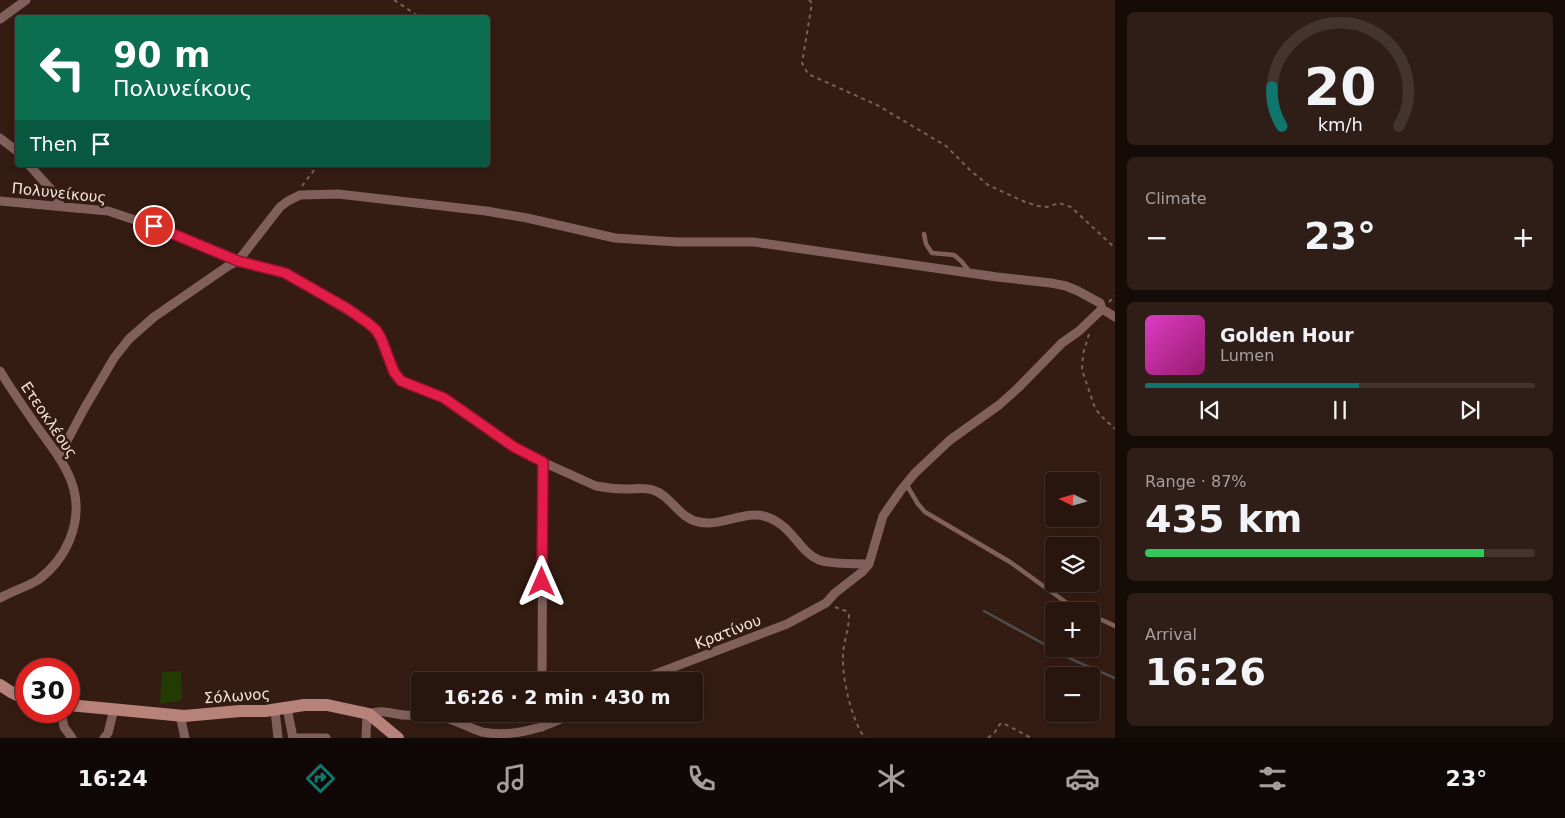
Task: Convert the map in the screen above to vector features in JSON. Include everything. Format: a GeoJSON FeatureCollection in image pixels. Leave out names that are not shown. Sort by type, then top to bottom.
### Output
{"type":"FeatureCollection","features":[{"type":"Feature","properties":{"kind":"street"},"geometry":{"type":"LineString","coordinates":[[0,19],[26,0]]}},
{"type":"Feature","properties":{"kind":"street"},"geometry":{"type":"LineString","coordinates":[[0,138],[15,150]]}},
{"type":"Feature","properties":{"kind":"street"},"geometry":{"type":"LineString","coordinates":[[31,167],[57,196],[60,206]]}},
{"type":"Feature","properties":{"kind":"street"},"geometry":{"type":"LineString","coordinates":[[59,456],[114,358],[129,339],[154,317],[238,261],[280,207],[300,195],[326,193],[362,196],[486,211],[527,218],[615,238],[677,242],[754,242],[1008,279],[1039,281],[1066,286],[1094,299],[1100,303],[1102,309],[1115,317]]}},
{"type":"Feature","properties":{"kind":"street","name":"Πολυνείκους"},"geometry":{"type":"LineString","coordinates":[[0,201],[100,210],[125,216],[165,230],[238,261],[285,273],[354,314],[376,330],[394,372],[401,381],[444,398],[510,444],[543,462],[596,486],[652,489],[660,492],[679,512],[688,519],[697,522],[715,523],[756,515],[767,517],[783,525],[804,548],[818,559],[830,562],[869,564]]}},
{"type":"Feature","properties":{"kind":"street"},"geometry":{"type":"LineString","coordinates":[[869,564],[884,516],[906,484],[937,451],[1005,399],[1029,378],[1062,343],[1102,309]]}},
{"type":"Feature","properties":{"kind":"street","name":"Ετεοκλέους"},"geometry":{"type":"LineString","coordinates":[[0,371],[59,456],[72,481],[76,501],[75,524],[60,559],[36,581],[0,598]]}},
{"type":"Feature","properties":{"kind":"street"},"geometry":{"type":"LineString","coordinates":[[542,672],[543,462]]}},
{"type":"Feature","properties":{"kind":"street","name":"Κρατίνου"},"geometry":{"type":"LineString","coordinates":[[662,672],[787,624],[826,603],[869,564]]}},
{"type":"Feature","properties":{"kind":"street"},"geometry":{"type":"LineString","coordinates":[[0,685],[15,694]]}},
{"type":"Feature","properties":{"kind":"street","name":"Σόλωνος"},"geometry":{"type":"LineString","coordinates":[[80,706],[180,716],[281,709],[304,705],[328,705],[368,714],[398,738]]}},
{"type":"Feature","properties":{"kind":"street"},"geometry":{"type":"LineString","coordinates":[[104,738],[108,733],[114,709]]}},
{"type":"Feature","properties":{"kind":"street"},"geometry":{"type":"LineString","coordinates":[[278,738],[281,709]]}},
{"type":"Feature","properties":{"kind":"street"},"geometry":{"type":"LineString","coordinates":[[281,709],[294,738],[326,738]]}},
{"type":"Feature","properties":{"kind":"street"},"geometry":{"type":"LineString","coordinates":[[366,738],[368,714],[380,712],[438,716],[492,734],[534,731],[552,722]]}},
{"type":"Feature","properties":{"kind":"street"},"geometry":{"type":"LineString","coordinates":[[180,716],[185,738]]}},
{"type":"Feature","properties":{"kind":"street"},"geometry":{"type":"LineString","coordinates":[[63,723],[72,738]]}},
{"type":"Feature","properties":{"kind":"lane"},"geometry":{"type":"LineString","coordinates":[[924,234],[926,244],[932,253],[954,255],[971,273]]}},
{"type":"Feature","properties":{"kind":"lane"},"geometry":{"type":"LineString","coordinates":[[906,484],[925,512],[1010,562],[1066,602]]}},
{"type":"Feature","properties":{"kind":"lane"},"geometry":{"type":"LineString","coordinates":[[1100,620],[1115,626]]}},
{"type":"Feature","properties":{"kind":"path"},"geometry":{"type":"LineString","coordinates":[[394,0],[416,15]]}},
{"type":"Feature","properties":{"kind":"path"},"geometry":{"type":"LineString","coordinates":[[810,0],[812,3],[802,63],[808,74],[877,105],[946,146],[988,185],[1024,202],[1038,206],[1047,207],[1059,203],[1071,207],[1115,248]]}},
{"type":"Feature","properties":{"kind":"path"},"geometry":{"type":"LineString","coordinates":[[300,195],[303,184],[316,167]]}},
{"type":"Feature","properties":{"kind":"path"},"geometry":{"type":"LineString","coordinates":[[1094,317],[1083,354],[1082,370],[1095,408],[1115,429]]}},
{"type":"Feature","properties":{"kind":"path"},"geometry":{"type":"LineString","coordinates":[[826,603],[844,610],[849,615],[843,658],[844,675],[855,722],[865,738]]}},
{"type":"Feature","properties":{"kind":"path"},"geometry":{"type":"LineString","coordinates":[[988,738],[1003,723],[1031,738]]}},
{"type":"Feature","properties":{"kind":"green space"},"geometry":{"type":"Polygon","coordinates":[[[181,671],[182,700],[160,704],[162,672],[181,671]]]}},
{"type":"Feature","properties":{"kind":"waterway"},"geometry":{"type":"LineString","coordinates":[[984,611],[1071,659],[1115,678]]}},
{"type":"Feature","properties":{"kind":"route"},"geometry":{"type":"LineString","coordinates":[[154,226],[238,261],[285,273],[348,309],[376,330],[394,372],[401,381],[444,398],[514,447],[543,462],[542,582]]}}]}
